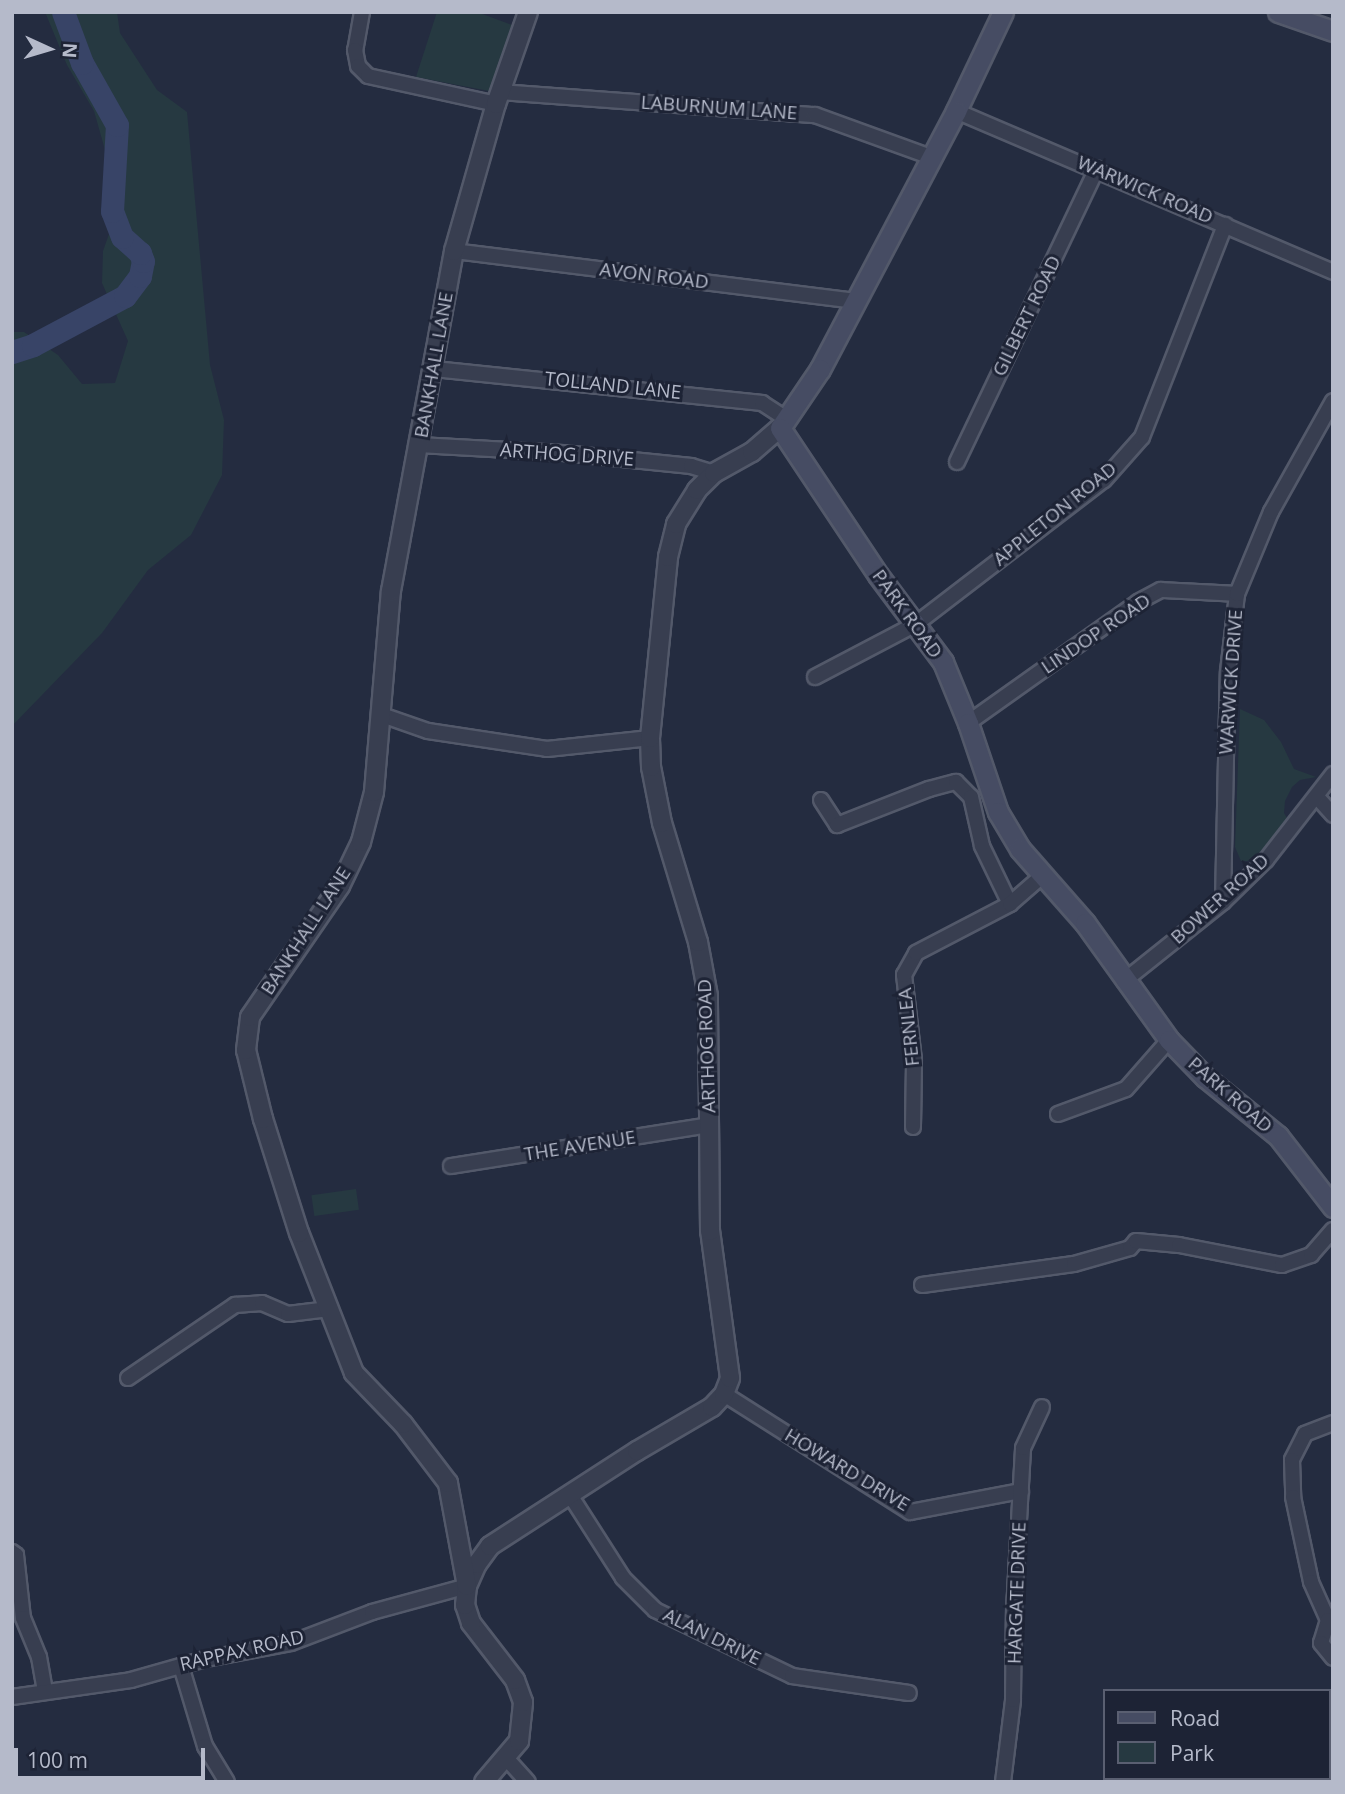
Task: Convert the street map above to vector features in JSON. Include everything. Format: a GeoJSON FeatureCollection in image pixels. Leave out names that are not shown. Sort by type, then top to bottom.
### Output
{"type":"FeatureCollection","features":[{"type":"Feature","properties":{"kind":"main road"},"geometry":{"type":"LineString","coordinates":[[783,423],[820,369],[956,111],[1003,12]]}},
{"type":"Feature","properties":{"kind":"main road"},"geometry":{"type":"LineString","coordinates":[[1279,12],[1333,31]]}},
{"type":"Feature","properties":{"kind":"main road","name":"PARK ROAD"},"geometry":{"type":"LineString","coordinates":[[783,423],[878,575],[943,662],[968,723],[998,812],[1020,849],[1085,923],[1169,1040],[1205,1077],[1278,1136],[1333,1207]]}},
{"type":"Feature","properties":{"kind":"street","name":"LABURNUM LANE"},"geometry":{"type":"LineString","coordinates":[[362,12],[355,50],[358,66],[368,76],[498,98],[815,115],[931,157]]}},
{"type":"Feature","properties":{"kind":"street","name":"BANKHALL LANE"},"geometry":{"type":"LineString","coordinates":[[484,1782],[519,1741],[523,1702],[515,1680],[471,1623],[464,1605],[467,1586],[448,1483],[403,1424],[354,1373],[327,1309],[289,1202],[246,1050],[250,1017],[340,886],[361,842],[374,792],[391,592],[454,251],[498,98],[528,12]]}},
{"type":"Feature","properties":{"kind":"street","name":"WARWICK ROAD"},"geometry":{"type":"LineString","coordinates":[[956,111],[1333,272]]}},
{"type":"Feature","properties":{"kind":"street","name":"GILBERT ROAD"},"geometry":{"type":"LineString","coordinates":[[957,462],[1097,169]]}},
{"type":"Feature","properties":{"kind":"street","name":"APPLETON ROAD"},"geometry":{"type":"LineString","coordinates":[[816,677],[916,624],[1104,480],[1142,438],[1225,225]]}},
{"type":"Feature","properties":{"kind":"street","name":"AVON ROAD"},"geometry":{"type":"LineString","coordinates":[[454,251],[855,300]]}},
{"type":"Feature","properties":{"kind":"street","name":"TOLLAND LANE"},"geometry":{"type":"LineString","coordinates":[[434,369],[762,403],[783,423]]}},
{"type":"Feature","properties":{"kind":"street","name":"WARWICK DRIVE"},"geometry":{"type":"LineString","coordinates":[[1223,902],[1228,671],[1237,594],[1270,512],[1333,401]]}},
{"type":"Feature","properties":{"kind":"street","name":"ARTHOG ROAD"},"geometry":{"type":"LineString","coordinates":[[724,1394],[730,1378],[710,1231],[710,1030],[705,971],[662,823],[651,767],[650,738],[671,539],[684,509],[714,473],[752,452],[783,423]]}},
{"type":"Feature","properties":{"kind":"street","name":"ARTHOG DRIVE"},"geometry":{"type":"LineString","coordinates":[[419,445],[563,453],[691,466],[714,473]]}},
{"type":"Feature","properties":{"kind":"street","name":"LINDOP ROAD"},"geometry":{"type":"LineString","coordinates":[[968,723],[1138,602],[1161,590],[1237,594]]}},
{"type":"Feature","properties":{"kind":"street"},"geometry":{"type":"LineString","coordinates":[[379,714],[428,731],[547,749],[650,738]]}},
{"type":"Feature","properties":{"kind":"street","name":"BOWER ROAD"},"geometry":{"type":"LineString","coordinates":[[1125,981],[1223,902],[1266,860],[1333,774]]}},
{"type":"Feature","properties":{"kind":"street"},"geometry":{"type":"LineString","coordinates":[[821,800],[837,825],[929,789],[956,782],[971,797],[982,846],[1010,904]]}},
{"type":"Feature","properties":{"kind":"street"},"geometry":{"type":"LineString","coordinates":[[1317,797],[1331,811]]}},
{"type":"Feature","properties":{"kind":"street","name":"FERNLEA"},"geometry":{"type":"LineString","coordinates":[[913,1127],[914,1060],[904,975],[916,953],[1010,904],[1042,876]]}},
{"type":"Feature","properties":{"kind":"street"},"geometry":{"type":"LineString","coordinates":[[1058,1114],[1126,1089],[1169,1040]]}},
{"type":"Feature","properties":{"kind":"street","name":"THE AVENUE"},"geometry":{"type":"LineString","coordinates":[[451,1166],[710,1125]]}},
{"type":"Feature","properties":{"kind":"street"},"geometry":{"type":"LineString","coordinates":[[922,1284],[1074,1264],[1130,1248],[1136,1241],[1179,1245],[1282,1265],[1311,1255],[1333,1230]]}},
{"type":"Feature","properties":{"kind":"street"},"geometry":{"type":"LineString","coordinates":[[128,1378],[235,1305],[262,1303],[288,1314],[327,1309]]}},
{"type":"Feature","properties":{"kind":"street"},"geometry":{"type":"LineString","coordinates":[[467,1586],[477,1564],[490,1546],[712,1406],[724,1394]]}},
{"type":"Feature","properties":{"kind":"street","name":"HOWARD DRIVE"},"geometry":{"type":"LineString","coordinates":[[724,1394],[910,1512],[1021,1491]]}},
{"type":"Feature","properties":{"kind":"street","name":"HARGATE DRIVE"},"geometry":{"type":"LineString","coordinates":[[1003,1782],[1013,1700],[1014,1610],[1023,1448],[1042,1407]]}},
{"type":"Feature","properties":{"kind":"street"},"geometry":{"type":"LineString","coordinates":[[1333,1423],[1305,1434],[1292,1460],[1293,1497],[1311,1582],[1331,1619],[1321,1643],[1333,1658]]}},
{"type":"Feature","properties":{"kind":"street","name":"ALAN DRIVE"},"geometry":{"type":"LineString","coordinates":[[570,1495],[623,1578],[655,1610],[792,1676],[909,1693]]}},
{"type":"Feature","properties":{"kind":"street"},"geometry":{"type":"LineString","coordinates":[[12,1552],[16,1555],[23,1618],[39,1657],[44,1690]]}},
{"type":"Feature","properties":{"kind":"street","name":"RAPPAX ROAD"},"geometry":{"type":"LineString","coordinates":[[12,1697],[44,1690],[131,1680],[181,1666],[291,1643],[372,1612],[467,1586]]}},
{"type":"Feature","properties":{"kind":"street"},"geometry":{"type":"LineString","coordinates":[[181,1666],[205,1746],[227,1782]]}},
{"type":"Feature","properties":{"kind":"street"},"geometry":{"type":"LineString","coordinates":[[506,1759],[528,1782]]}},
{"type":"Feature","properties":{"kind":"green space"},"geometry":{"type":"Polygon","coordinates":[[[45,12],[117,12],[120,33],[157,90],[187,112],[210,365],[224,420],[222,475],[191,535],[148,570],[102,633],[12,726],[12,332],[24,332],[58,355],[82,384],[115,383],[128,341],[102,283],[103,251],[120,203],[94,111],[67,65],[45,12]]]}},
{"type":"Feature","properties":{"kind":"green space"},"geometry":{"type":"Polygon","coordinates":[[[437,12],[477,12],[512,25],[489,91],[416,77],[437,12]]]}},
{"type":"Feature","properties":{"kind":"green space"},"geometry":{"type":"Polygon","coordinates":[[[1240,709],[1264,720],[1281,742],[1294,769],[1316,777],[1300,780],[1292,787],[1285,801],[1284,813],[1288,820],[1253,860],[1247,861],[1241,861],[1235,847],[1240,709]]]}},
{"type":"Feature","properties":{"kind":"green space"},"geometry":{"type":"Polygon","coordinates":[[[356,1189],[359,1210],[314,1216],[311,1195],[356,1189]]]}},
{"type":"Feature","properties":{"kind":"waterway"},"geometry":{"type":"LineString","coordinates":[[12,352],[33,345],[125,296],[140,276],[143,261],[140,253],[122,237],[112,211],[117,125],[82,63],[63,12]]}}]}
